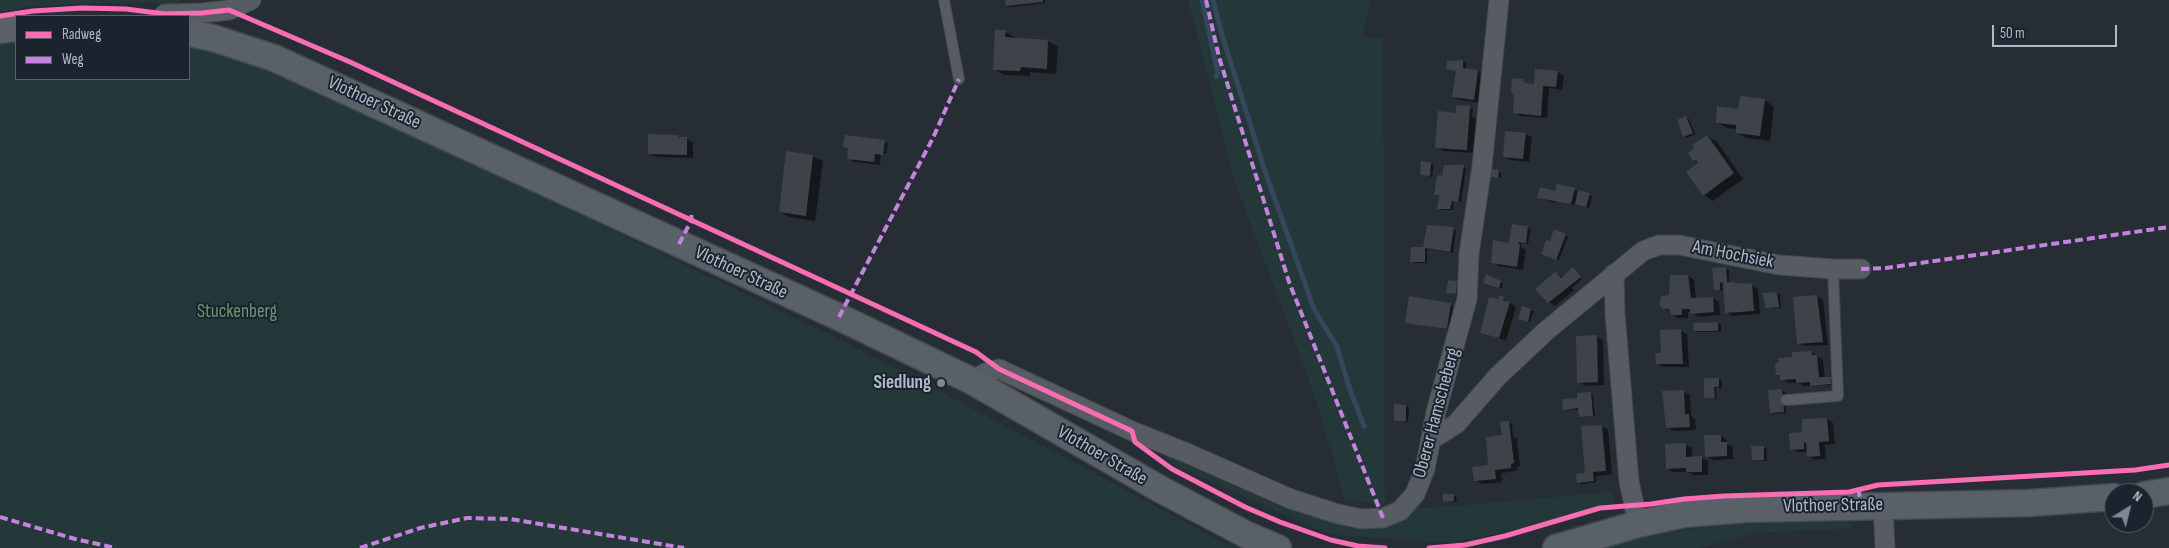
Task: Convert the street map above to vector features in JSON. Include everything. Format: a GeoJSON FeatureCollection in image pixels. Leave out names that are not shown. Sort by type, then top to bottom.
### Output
{"type":"FeatureCollection","features":[{"type":"Feature","properties":{"kind":"main road"},"geometry":{"type":"LineString","coordinates":[[0,30],[15,28]]}},
{"type":"Feature","properties":{"kind":"main road","name":"Vlothoer Straße"},"geometry":{"type":"LineString","coordinates":[[190,33],[213,38],[283,62],[821,309],[972,382],[1160,489],[1245,542],[1278,548]]}},
{"type":"Feature","properties":{"kind":"main road"},"geometry":{"type":"LineString","coordinates":[[2154,493],[2169,491]]}},
{"type":"Feature","properties":{"kind":"main road","name":"Vlothoer Straße"},"geometry":{"type":"LineString","coordinates":[[1556,548],[1638,524],[1684,514],[1746,509],[2030,502],[2104,498]]}},
{"type":"Feature","properties":{"kind":"street"},"geometry":{"type":"LineString","coordinates":[[164,15],[229,10],[250,0]]}},
{"type":"Feature","properties":{"kind":"street","name":"Oberer Hamscheberg"},"geometry":{"type":"LineString","coordinates":[[972,382],[985,373],[999,369],[1094,415],[1291,499],[1338,514],[1362,519],[1383,518],[1400,511],[1415,494],[1426,469],[1436,412],[1467,299],[1469,254],[1482,166],[1499,0]]}},
{"type":"Feature","properties":{"kind":"street","name":"Am Hochsiek"},"geometry":{"type":"LineString","coordinates":[[1432,439],[1456,424],[1498,376],[1546,331],[1614,274],[1643,252],[1659,245],[1678,245],[1779,264],[1861,270]]}},
{"type":"Feature","properties":{"kind":"street"},"geometry":{"type":"LineString","coordinates":[[1614,274],[1615,314],[1629,481],[1638,524]]}},
{"type":"Feature","properties":{"kind":"street"},"geometry":{"type":"LineString","coordinates":[[1883,505],[1884,548]]}},
{"type":"Feature","properties":{"kind":"lane"},"geometry":{"type":"LineString","coordinates":[[944,0],[959,79]]}},
{"type":"Feature","properties":{"kind":"lane"},"geometry":{"type":"LineString","coordinates":[[1786,400],[1838,396],[1833,269]]}},
{"type":"Feature","properties":{"kind":"green space"},"geometry":{"type":"Polygon","coordinates":[[[0,0],[181,0],[177,6],[142,2],[34,6],[0,12],[0,0]]]}},
{"type":"Feature","properties":{"kind":"green space"},"geometry":{"type":"Polygon","coordinates":[[[1188,0],[1370,0],[1363,38],[1383,37],[1385,506],[1345,499],[1312,388],[1233,177],[1188,0]]]}},
{"type":"Feature","properties":{"kind":"green space","name":"Stuckenberg"},"geometry":{"type":"Polygon","coordinates":[[[15,41],[15,80],[190,80],[190,44],[276,69],[835,337],[1063,456],[1224,543],[1238,548],[0,548],[0,44],[15,41]]]}},
{"type":"Feature","properties":{"kind":"green space"},"geometry":{"type":"Polygon","coordinates":[[[1154,445],[1367,527],[1391,525],[1412,508],[1431,508],[1611,492],[1615,502],[1517,530],[1451,543],[1334,535],[1174,465],[1154,445]]]}},
{"type":"Feature","properties":{"kind":"green space"},"geometry":{"type":"Polygon","coordinates":[[[1847,521],[1854,528],[1756,533],[1698,548],[1602,548],[1635,538],[1738,522],[1847,521]]]}},
{"type":"Feature","properties":{"kind":"building"},"geometry":{"type":"Polygon","coordinates":[[[1005,0],[1043,0],[1043,2],[1006,6],[1005,0]]]}},
{"type":"Feature","properties":{"kind":"building"},"geometry":{"type":"Polygon","coordinates":[[[995,30],[1006,30],[1005,37],[1048,40],[1047,69],[1021,67],[1020,71],[993,70],[995,30]]]}},
{"type":"Feature","properties":{"kind":"building"},"geometry":{"type":"Polygon","coordinates":[[[1463,60],[1463,68],[1478,70],[1474,100],[1452,97],[1456,71],[1446,69],[1447,61],[1463,60]]]}},
{"type":"Feature","properties":{"kind":"building"},"geometry":{"type":"Polygon","coordinates":[[[1535,69],[1558,71],[1556,87],[1543,86],[1541,116],[1513,113],[1512,78],[1522,79],[1525,83],[1534,84],[1535,69]]]}},
{"type":"Feature","properties":{"kind":"building"},"geometry":{"type":"Polygon","coordinates":[[[1740,96],[1765,99],[1760,136],[1736,133],[1736,125],[1716,123],[1717,106],[1738,109],[1740,96]]]}},
{"type":"Feature","properties":{"kind":"building"},"geometry":{"type":"Polygon","coordinates":[[[1456,105],[1470,106],[1467,150],[1435,148],[1438,111],[1456,113],[1456,105]]]}},
{"type":"Feature","properties":{"kind":"building"},"geometry":{"type":"Polygon","coordinates":[[[1686,116],[1693,133],[1683,137],[1677,120],[1686,116]]]}},
{"type":"Feature","properties":{"kind":"building"},"geometry":{"type":"Polygon","coordinates":[[[1505,131],[1526,133],[1523,159],[1503,157],[1505,131]]]}},
{"type":"Feature","properties":{"kind":"building"},"geometry":{"type":"Polygon","coordinates":[[[648,134],[687,137],[687,155],[648,154],[648,134]]]}},
{"type":"Feature","properties":{"kind":"building"},"geometry":{"type":"Polygon","coordinates":[[[845,135],[885,140],[883,155],[875,154],[874,162],[847,159],[848,148],[843,147],[845,135]]]}},
{"type":"Feature","properties":{"kind":"building"},"geometry":{"type":"Polygon","coordinates":[[[1707,135],[1734,173],[1703,196],[1686,172],[1698,163],[1696,160],[1693,161],[1688,153],[1694,148],[1692,145],[1707,135]]]}},
{"type":"Feature","properties":{"kind":"building"},"geometry":{"type":"Polygon","coordinates":[[[786,151],[813,155],[806,216],[779,212],[786,151]]]}},
{"type":"Feature","properties":{"kind":"building"},"geometry":{"type":"Polygon","coordinates":[[[1421,161],[1431,163],[1430,176],[1420,175],[1421,161]]]}},
{"type":"Feature","properties":{"kind":"building"},"geometry":{"type":"Polygon","coordinates":[[[1444,165],[1464,165],[1458,202],[1452,201],[1450,209],[1437,209],[1439,195],[1434,195],[1437,175],[1442,176],[1444,165]]]}},
{"type":"Feature","properties":{"kind":"building"},"geometry":{"type":"Polygon","coordinates":[[[1487,168],[1499,170],[1498,178],[1486,176],[1487,168]]]}},
{"type":"Feature","properties":{"kind":"building"},"geometry":{"type":"Polygon","coordinates":[[[1557,184],[1575,188],[1571,204],[1537,198],[1540,187],[1555,191],[1557,184]]]}},
{"type":"Feature","properties":{"kind":"building"},"geometry":{"type":"Polygon","coordinates":[[[1578,190],[1590,193],[1586,207],[1575,204],[1578,190]]]}},
{"type":"Feature","properties":{"kind":"building"},"geometry":{"type":"Polygon","coordinates":[[[1512,224],[1528,226],[1526,243],[1518,242],[1520,245],[1517,267],[1491,263],[1493,240],[1509,243],[1512,224]]]}},
{"type":"Feature","properties":{"kind":"building"},"geometry":{"type":"Polygon","coordinates":[[[1427,225],[1454,227],[1450,252],[1425,248],[1425,262],[1410,262],[1411,247],[1423,247],[1427,225]]]}},
{"type":"Feature","properties":{"kind":"building"},"geometry":{"type":"Polygon","coordinates":[[[1554,229],[1566,234],[1556,260],[1541,254],[1546,240],[1550,241],[1554,229]]]}},
{"type":"Feature","properties":{"kind":"building"},"geometry":{"type":"Polygon","coordinates":[[[1573,267],[1581,277],[1548,303],[1535,289],[1556,271],[1561,278],[1573,267]]]}},
{"type":"Feature","properties":{"kind":"building"},"geometry":{"type":"Polygon","coordinates":[[[1726,267],[1727,282],[1752,284],[1754,311],[1725,313],[1723,282],[1720,283],[1720,290],[1714,290],[1712,268],[1726,267]]]}},
{"type":"Feature","properties":{"kind":"building"},"geometry":{"type":"Polygon","coordinates":[[[1486,274],[1501,281],[1499,288],[1483,283],[1486,274]]]}},
{"type":"Feature","properties":{"kind":"building"},"geometry":{"type":"Polygon","coordinates":[[[1670,275],[1688,275],[1691,298],[1713,297],[1714,312],[1690,314],[1690,309],[1682,309],[1682,315],[1671,315],[1669,309],[1663,309],[1660,306],[1660,298],[1669,295],[1670,275]]]}},
{"type":"Feature","properties":{"kind":"building"},"geometry":{"type":"Polygon","coordinates":[[[1448,280],[1457,281],[1456,294],[1446,293],[1448,280]]]}},
{"type":"Feature","properties":{"kind":"building"},"geometry":{"type":"Polygon","coordinates":[[[1777,292],[1779,307],[1765,308],[1763,293],[1777,292]]]}},
{"type":"Feature","properties":{"kind":"building"},"geometry":{"type":"Polygon","coordinates":[[[1499,295],[1504,297],[1503,300],[1510,302],[1499,338],[1480,333],[1489,297],[1498,299],[1499,295]]]}},
{"type":"Feature","properties":{"kind":"building"},"geometry":{"type":"Polygon","coordinates":[[[1817,295],[1823,342],[1797,344],[1793,297],[1817,295]]]}},
{"type":"Feature","properties":{"kind":"building"},"geometry":{"type":"Polygon","coordinates":[[[1409,296],[1451,303],[1447,329],[1405,323],[1409,296]]]}},
{"type":"Feature","properties":{"kind":"building"},"geometry":{"type":"Polygon","coordinates":[[[1522,306],[1531,309],[1528,322],[1518,319],[1522,306]]]}},
{"type":"Feature","properties":{"kind":"building"},"geometry":{"type":"Polygon","coordinates":[[[1718,322],[1718,331],[1694,331],[1693,323],[1718,322]]]}},
{"type":"Feature","properties":{"kind":"building"},"geometry":{"type":"Polygon","coordinates":[[[1681,329],[1683,364],[1656,364],[1655,353],[1661,353],[1660,330],[1681,329]]]}},
{"type":"Feature","properties":{"kind":"building"},"geometry":{"type":"Polygon","coordinates":[[[1597,335],[1598,382],[1577,383],[1576,336],[1597,335]]]}},
{"type":"Feature","properties":{"kind":"building"},"geometry":{"type":"Polygon","coordinates":[[[1812,351],[1812,355],[1817,355],[1819,377],[1831,377],[1831,384],[1810,386],[1810,382],[1796,383],[1796,379],[1780,380],[1779,375],[1776,375],[1775,363],[1779,363],[1778,358],[1792,357],[1792,352],[1812,351]]]}},
{"type":"Feature","properties":{"kind":"building"},"geometry":{"type":"Polygon","coordinates":[[[1704,378],[1719,378],[1719,387],[1714,387],[1715,398],[1704,398],[1704,378]]]}},
{"type":"Feature","properties":{"kind":"building"},"geometry":{"type":"Polygon","coordinates":[[[1782,389],[1784,412],[1770,413],[1768,390],[1782,389]]]}},
{"type":"Feature","properties":{"kind":"building"},"geometry":{"type":"Polygon","coordinates":[[[1684,390],[1685,414],[1689,414],[1690,427],[1666,428],[1662,391],[1684,390]]]}},
{"type":"Feature","properties":{"kind":"building"},"geometry":{"type":"Polygon","coordinates":[[[1591,392],[1593,416],[1579,417],[1578,408],[1563,410],[1562,399],[1577,398],[1577,393],[1591,392]]]}},
{"type":"Feature","properties":{"kind":"building"},"geometry":{"type":"Polygon","coordinates":[[[1394,404],[1406,405],[1406,421],[1394,421],[1394,404]]]}},
{"type":"Feature","properties":{"kind":"building"},"geometry":{"type":"Polygon","coordinates":[[[1827,418],[1829,441],[1819,442],[1820,456],[1807,457],[1806,442],[1804,443],[1804,449],[1790,450],[1789,433],[1802,432],[1802,419],[1827,418]]]}},
{"type":"Feature","properties":{"kind":"building"},"geometry":{"type":"Polygon","coordinates":[[[1509,421],[1514,463],[1511,464],[1511,468],[1495,470],[1496,479],[1474,481],[1472,467],[1488,465],[1486,437],[1502,435],[1500,422],[1509,421]]]}},
{"type":"Feature","properties":{"kind":"building"},"geometry":{"type":"Polygon","coordinates":[[[1602,425],[1606,471],[1593,472],[1594,481],[1577,483],[1576,474],[1585,473],[1581,426],[1602,425]]]}},
{"type":"Feature","properties":{"kind":"building"},"geometry":{"type":"Polygon","coordinates":[[[1704,435],[1721,435],[1721,442],[1727,442],[1727,456],[1705,457],[1704,435]]]}},
{"type":"Feature","properties":{"kind":"building"},"geometry":{"type":"Polygon","coordinates":[[[1686,443],[1686,457],[1702,456],[1702,472],[1686,472],[1686,468],[1666,469],[1665,444],[1686,443]]]}},
{"type":"Feature","properties":{"kind":"building"},"geometry":{"type":"Polygon","coordinates":[[[1751,446],[1764,446],[1764,460],[1752,460],[1751,446]]]}},
{"type":"Feature","properties":{"kind":"building"},"geometry":{"type":"Polygon","coordinates":[[[1443,494],[1454,494],[1454,501],[1443,502],[1443,494]]]}},
{"type":"Feature","properties":{"kind":"waterway"},"geometry":{"type":"LineString","coordinates":[[1202,0],[1218,73],[1216,77]]}},
{"type":"Feature","properties":{"kind":"waterway"},"geometry":{"type":"LineString","coordinates":[[1213,0],[1222,35],[1266,174],[1314,309],[1337,347],[1349,387],[1364,426]]}},
{"type":"Feature","properties":{"kind":"marked path"},"geometry":{"type":"LineString","coordinates":[[1206,0],[1219,57],[1289,282],[1383,518]]}},
{"type":"Feature","properties":{"kind":"marked path"},"geometry":{"type":"LineString","coordinates":[[839,317],[933,138],[959,79]]}},
{"type":"Feature","properties":{"kind":"marked path"},"geometry":{"type":"LineString","coordinates":[[679,244],[691,221],[692,211]]}},
{"type":"Feature","properties":{"kind":"marked path"},"geometry":{"type":"LineString","coordinates":[[1861,269],[1886,268],[2169,227]]}},
{"type":"Feature","properties":{"kind":"marked path"},"geometry":{"type":"LineString","coordinates":[[1858,489],[1862,506]]}},
{"type":"Feature","properties":{"kind":"marked path"},"geometry":{"type":"LineString","coordinates":[[0,517],[75,539],[116,548]]}},
{"type":"Feature","properties":{"kind":"marked path"},"geometry":{"type":"LineString","coordinates":[[360,548],[420,528],[467,518],[510,519],[684,548]]}},
{"type":"Feature","properties":{"kind":"cycle path"},"geometry":{"type":"LineString","coordinates":[[0,16],[33,11],[82,8],[126,9],[165,14],[229,10],[350,62],[976,352],[999,369],[1132,431],[1135,442],[1172,469],[1245,507],[1331,540],[1358,546],[1385,548]]}},
{"type":"Feature","properties":{"kind":"cycle path"},"geometry":{"type":"LineString","coordinates":[[1429,548],[1465,545],[1505,536],[1600,508],[1724,496],[1849,492],[1878,485],[2135,470],[2169,465]]}},
{"type":"Feature","properties":{"kind":"place","name":"Siedlung"},"geometry":{"type":"Point","coordinates":[941,383]}}]}
